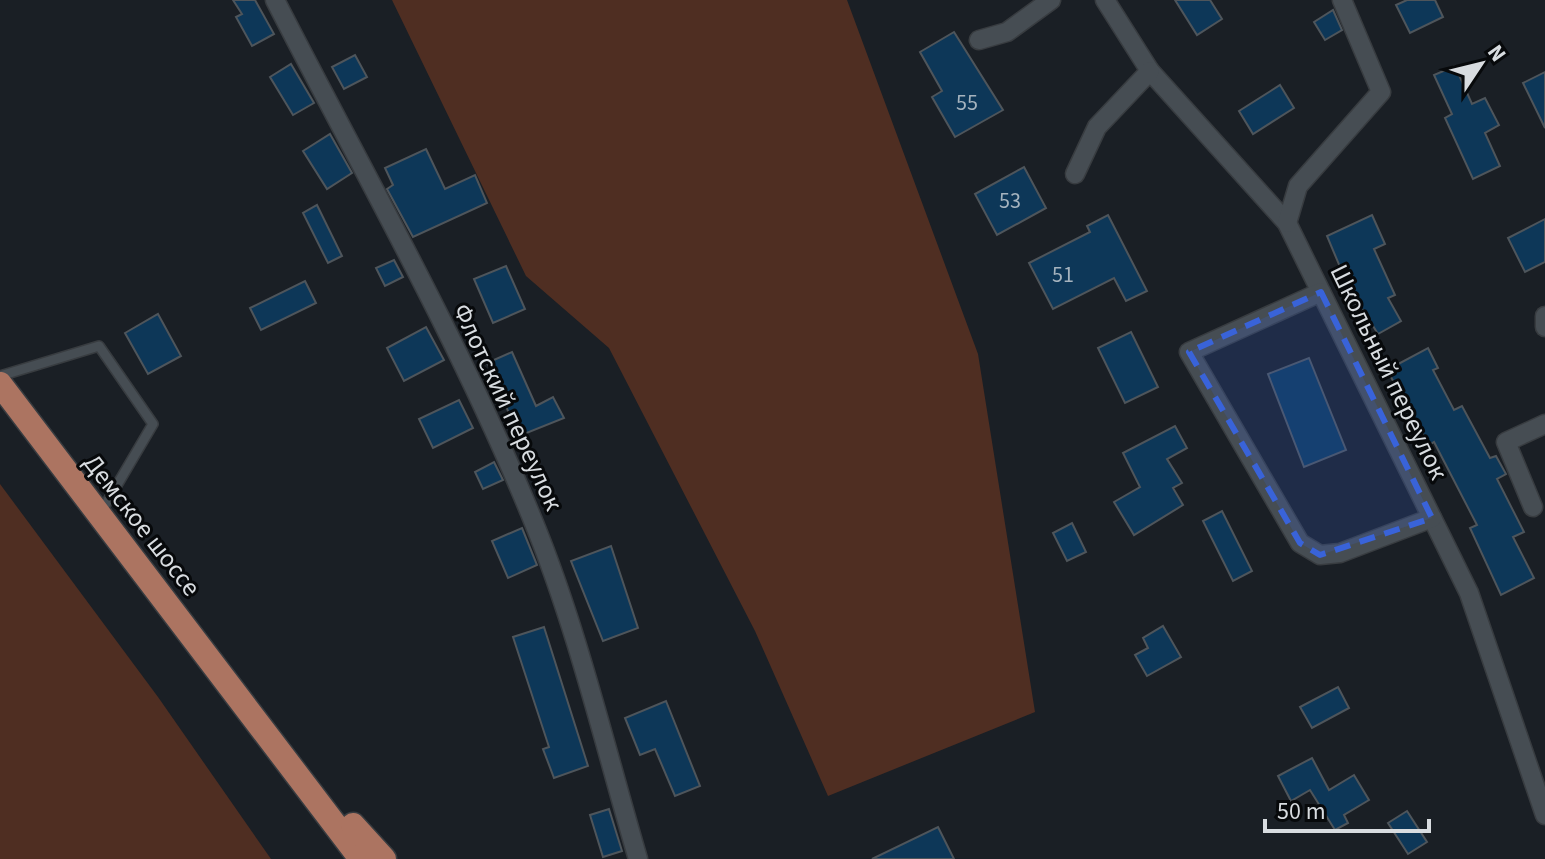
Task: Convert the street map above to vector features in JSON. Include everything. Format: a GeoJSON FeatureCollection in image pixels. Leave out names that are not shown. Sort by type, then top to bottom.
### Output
{"type":"FeatureCollection","features":[{"type":"Feature","properties":{"kind":"main road","name":"Демское шоссе"},"geometry":{"type":"LineString","coordinates":[[0,384],[361,859]]}},
{"type":"Feature","properties":{"kind":"main road","name":"Демское шоссе"},"geometry":{"type":"LineString","coordinates":[[241,698],[384,859]]}},
{"type":"Feature","properties":{"kind":"street","name":"Флотский переулок"},"geometry":{"type":"LineString","coordinates":[[275,0],[437,316],[529,511],[556,585],[638,859]]}},
{"type":"Feature","properties":{"kind":"street"},"geometry":{"type":"LineString","coordinates":[[979,40],[1007,32],[1051,0]]}},
{"type":"Feature","properties":{"kind":"street","name":"Школьный переулок"},"geometry":{"type":"LineString","coordinates":[[1105,0],[1150,71],[1287,223],[1469,593],[1545,815]]}},
{"type":"Feature","properties":{"kind":"street"},"geometry":{"type":"LineString","coordinates":[[1287,223],[1298,186],[1381,92],[1342,0]]}},
{"type":"Feature","properties":{"kind":"street"},"geometry":{"type":"LineString","coordinates":[[1075,174],[1097,127],[1150,71]]}},
{"type":"Feature","properties":{"kind":"street"},"geometry":{"type":"LineString","coordinates":[[1321,292],[1189,352],[1300,543],[1320,555],[1340,553],[1432,518]]}},
{"type":"Feature","properties":{"kind":"street"},"geometry":{"type":"LineString","coordinates":[[1545,316],[1545,327]]}},
{"type":"Feature","properties":{"kind":"street"},"geometry":{"type":"LineString","coordinates":[[1533,507],[1506,442],[1545,424]]}},
{"type":"Feature","properties":{"kind":"lane"},"geometry":{"type":"LineString","coordinates":[[0,376],[99,346],[153,424],[99,517]]}},
{"type":"Feature","properties":{"kind":"highlighted area"},"geometry":{"type":"Polygon","coordinates":[[[1321,292],[1432,518],[1320,555],[1300,543],[1189,352],[1321,292]]]}},
{"type":"Feature","properties":{"kind":"shaded area"},"geometry":{"type":"Polygon","coordinates":[[[392,0],[847,0],[978,354],[1035,712],[828,796],[755,631],[609,348],[526,276],[392,0]]]}},
{"type":"Feature","properties":{"kind":"shaded area"},"geometry":{"type":"Polygon","coordinates":[[[0,484],[158,697],[271,859],[0,859],[0,484]]]}},
{"type":"Feature","properties":{"kind":"building"},"geometry":{"type":"Polygon","coordinates":[[[233,0],[255,0],[274,34],[252,46],[236,17],[242,14],[233,0]]]}},
{"type":"Feature","properties":{"kind":"building"},"geometry":{"type":"Polygon","coordinates":[[[1175,0],[1210,0],[1222,19],[1197,35],[1175,0]]]}},
{"type":"Feature","properties":{"kind":"building"},"geometry":{"type":"Polygon","coordinates":[[[1407,0],[1435,0],[1443,17],[1410,33],[1396,5],[1407,0]]]}},
{"type":"Feature","properties":{"kind":"building"},"geometry":{"type":"Polygon","coordinates":[[[1333,10],[1342,30],[1325,40],[1314,22],[1333,10]]]}},
{"type":"Feature","properties":{"kind":"building"},"geometry":{"type":"Polygon","coordinates":[[[954,32],[1003,110],[955,137],[932,97],[942,91],[920,52],[954,32]]]}},
{"type":"Feature","properties":{"kind":"building"},"geometry":{"type":"Polygon","coordinates":[[[355,55],[367,77],[344,89],[332,67],[355,55]]]}},
{"type":"Feature","properties":{"kind":"building"},"geometry":{"type":"Polygon","coordinates":[[[291,64],[314,103],[293,115],[270,77],[291,64]]]}},
{"type":"Feature","properties":{"kind":"building"},"geometry":{"type":"Polygon","coordinates":[[[1455,66],[1472,104],[1485,98],[1499,125],[1485,133],[1500,166],[1473,179],[1445,118],[1452,114],[1434,75],[1455,66]]]}},
{"type":"Feature","properties":{"kind":"building"},"geometry":{"type":"Polygon","coordinates":[[[1545,72],[1545,128],[1523,83],[1545,72]]]}},
{"type":"Feature","properties":{"kind":"building"},"geometry":{"type":"Polygon","coordinates":[[[1280,85],[1294,108],[1253,134],[1239,111],[1280,85]]]}},
{"type":"Feature","properties":{"kind":"building"},"geometry":{"type":"Polygon","coordinates":[[[330,134],[352,173],[327,189],[303,151],[330,134]]]}},
{"type":"Feature","properties":{"kind":"building"},"geometry":{"type":"Polygon","coordinates":[[[426,149],[445,189],[475,175],[487,203],[413,237],[387,189],[393,185],[385,168],[426,149]]]}},
{"type":"Feature","properties":{"kind":"building"},"geometry":{"type":"Polygon","coordinates":[[[1024,167],[1046,208],[997,235],[975,194],[1024,167]]]}},
{"type":"Feature","properties":{"kind":"building"},"geometry":{"type":"Polygon","coordinates":[[[317,205],[342,256],[328,263],[303,213],[317,205]]]}},
{"type":"Feature","properties":{"kind":"building"},"geometry":{"type":"Polygon","coordinates":[[[1108,215],[1147,291],[1126,301],[1114,278],[1053,309],[1029,263],[1090,232],[1087,226],[1108,215]]]}},
{"type":"Feature","properties":{"kind":"building"},"geometry":{"type":"Polygon","coordinates":[[[1372,215],[1385,244],[1374,249],[1395,295],[1388,298],[1401,321],[1378,334],[1363,310],[1359,312],[1327,236],[1372,215]]]}},
{"type":"Feature","properties":{"kind":"building"},"geometry":{"type":"Polygon","coordinates":[[[1545,219],[1545,262],[1525,272],[1508,238],[1545,219]]]}},
{"type":"Feature","properties":{"kind":"building"},"geometry":{"type":"Polygon","coordinates":[[[394,260],[403,277],[385,286],[376,268],[394,260]]]}},
{"type":"Feature","properties":{"kind":"building"},"geometry":{"type":"Polygon","coordinates":[[[506,266],[525,309],[493,323],[474,279],[506,266]]]}},
{"type":"Feature","properties":{"kind":"building"},"geometry":{"type":"Polygon","coordinates":[[[305,281],[316,303],[261,330],[250,308],[305,281]]]}},
{"type":"Feature","properties":{"kind":"building"},"geometry":{"type":"Polygon","coordinates":[[[158,314],[181,356],[148,374],[125,333],[158,314]]]}},
{"type":"Feature","properties":{"kind":"building"},"geometry":{"type":"Polygon","coordinates":[[[426,327],[444,360],[404,381],[387,348],[426,327]]]}},
{"type":"Feature","properties":{"kind":"building"},"geometry":{"type":"Polygon","coordinates":[[[1131,332],[1158,387],[1125,403],[1098,348],[1131,332]]]}},
{"type":"Feature","properties":{"kind":"building"},"geometry":{"type":"Polygon","coordinates":[[[1428,348],[1438,368],[1433,370],[1454,410],[1462,406],[1490,458],[1496,456],[1506,474],[1497,479],[1524,532],[1513,537],[1534,578],[1501,595],[1470,528],[1477,525],[1434,442],[1429,445],[1387,370],[1428,348]]]}},
{"type":"Feature","properties":{"kind":"building"},"geometry":{"type":"Polygon","coordinates":[[[512,352],[536,406],[553,397],[564,418],[519,436],[487,363],[512,352]]]}},
{"type":"Feature","properties":{"kind":"building"},"geometry":{"type":"Polygon","coordinates":[[[1309,358],[1346,450],[1304,467],[1268,374],[1309,358]]]}},
{"type":"Feature","properties":{"kind":"building"},"geometry":{"type":"Polygon","coordinates":[[[459,400],[473,428],[433,448],[419,419],[459,400]]]}},
{"type":"Feature","properties":{"kind":"building"},"geometry":{"type":"Polygon","coordinates":[[[1175,426],[1187,448],[1167,459],[1182,483],[1173,488],[1183,505],[1134,535],[1114,502],[1140,487],[1123,453],[1175,426]]]}},
{"type":"Feature","properties":{"kind":"building"},"geometry":{"type":"Polygon","coordinates":[[[494,462],[503,480],[483,489],[475,472],[494,462]]]}},
{"type":"Feature","properties":{"kind":"building"},"geometry":{"type":"Polygon","coordinates":[[[1222,511],[1252,571],[1233,581],[1203,521],[1222,511]]]}},
{"type":"Feature","properties":{"kind":"building"},"geometry":{"type":"Polygon","coordinates":[[[1072,523],[1086,552],[1067,561],[1053,533],[1072,523]]]}},
{"type":"Feature","properties":{"kind":"building"},"geometry":{"type":"Polygon","coordinates":[[[522,528],[537,565],[508,578],[492,541],[522,528]]]}},
{"type":"Feature","properties":{"kind":"building"},"geometry":{"type":"Polygon","coordinates":[[[611,546],[638,628],[603,641],[571,561],[611,546]]]}},
{"type":"Feature","properties":{"kind":"building"},"geometry":{"type":"Polygon","coordinates":[[[1163,626],[1181,657],[1147,676],[1135,655],[1148,648],[1143,638],[1163,626]]]}},
{"type":"Feature","properties":{"kind":"building"},"geometry":{"type":"Polygon","coordinates":[[[544,627],[588,766],[554,778],[543,749],[549,747],[513,637],[544,627]]]}},
{"type":"Feature","properties":{"kind":"building"},"geometry":{"type":"Polygon","coordinates":[[[1338,687],[1349,708],[1312,728],[1300,707],[1338,687]]]}},
{"type":"Feature","properties":{"kind":"building"},"geometry":{"type":"Polygon","coordinates":[[[666,701],[700,786],[675,796],[655,749],[640,755],[625,718],[666,701]]]}},
{"type":"Feature","properties":{"kind":"building"},"geometry":{"type":"Polygon","coordinates":[[[1312,758],[1329,790],[1354,775],[1369,800],[1344,815],[1348,823],[1335,830],[1310,790],[1291,801],[1278,776],[1312,758]]]}},
{"type":"Feature","properties":{"kind":"building"},"geometry":{"type":"Polygon","coordinates":[[[609,809],[622,851],[603,857],[590,815],[609,809]]]}},
{"type":"Feature","properties":{"kind":"building"},"geometry":{"type":"Polygon","coordinates":[[[1407,811],[1427,842],[1408,854],[1388,823],[1407,811]]]}},
{"type":"Feature","properties":{"kind":"building"},"geometry":{"type":"Polygon","coordinates":[[[938,827],[954,859],[872,859],[938,827]]]}}]}
